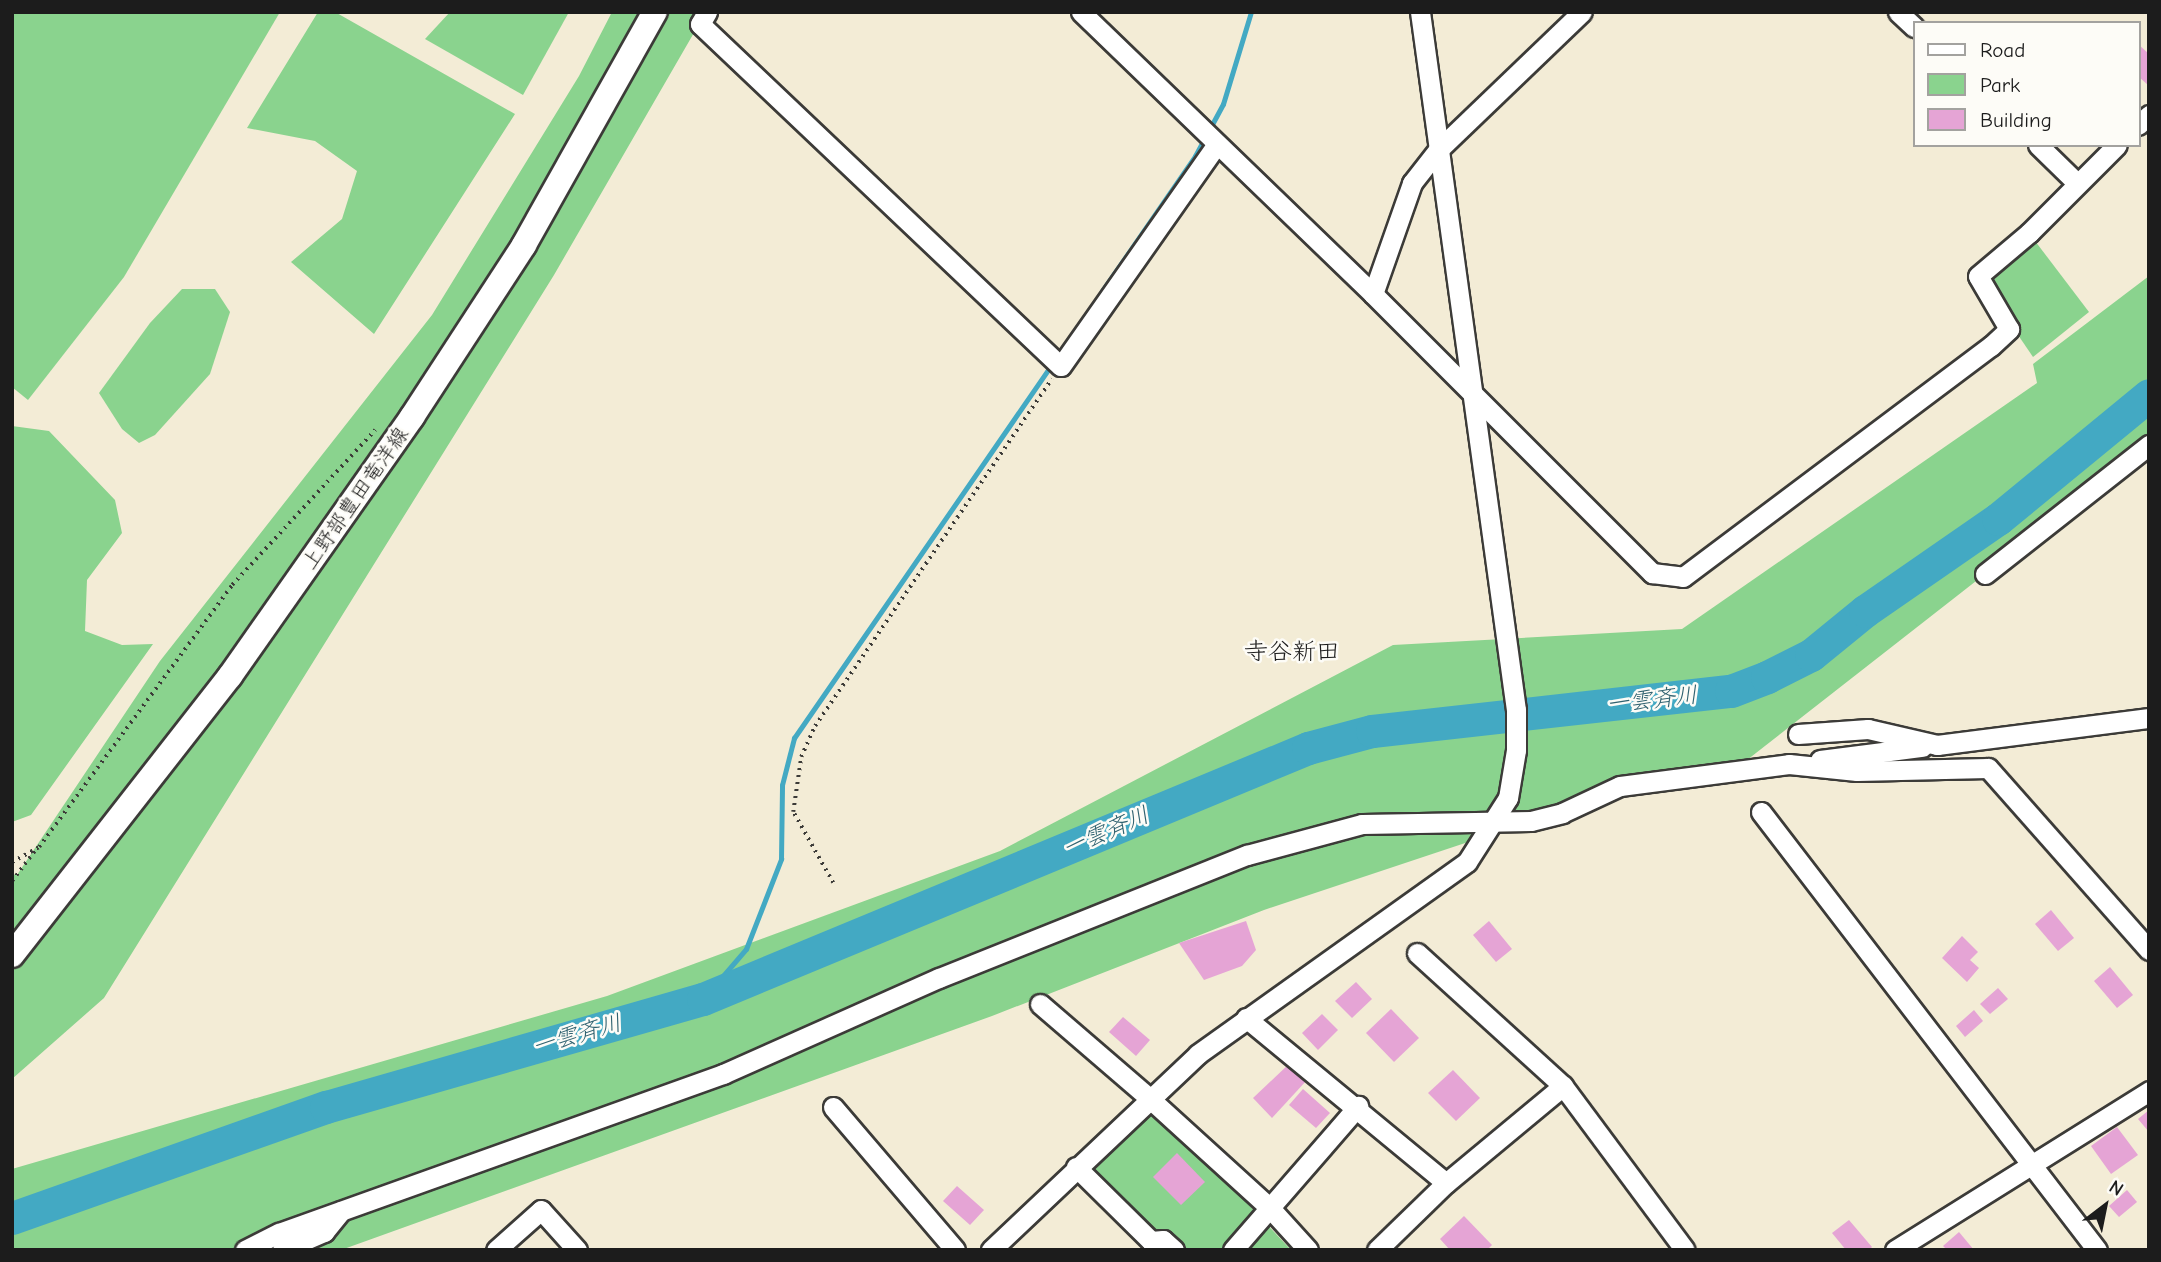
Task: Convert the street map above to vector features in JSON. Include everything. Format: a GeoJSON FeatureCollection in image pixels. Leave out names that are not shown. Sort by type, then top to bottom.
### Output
{"type":"FeatureCollection","features":[{"type":"Feature","properties":{"kind":"main road","name":"上野部豊田竜洋線"},"geometry":{"type":"LineString","coordinates":[[12,955],[230,676],[412,417],[524,245],[655,12]]}},
{"type":"Feature","properties":{"kind":"street"},"geometry":{"type":"LineString","coordinates":[[707,12],[700,24],[1061,366],[1217,144]]}},
{"type":"Feature","properties":{"kind":"street"},"geometry":{"type":"LineString","coordinates":[[1081,12],[1373,294],[1652,573],[1682,577],[2009,330],[1978,276],[2029,233],[2115,147]]}},
{"type":"Feature","properties":{"kind":"street"},"geometry":{"type":"LineString","coordinates":[[991,1250],[1148,1097],[1246,1018],[1447,879],[1467,862],[1496,821],[1512,782],[1516,710],[1506,627],[1419,12]]}},
{"type":"Feature","properties":{"kind":"street"},"geometry":{"type":"LineString","coordinates":[[1373,294],[1412,183],[1438,150],[1581,12]]}},
{"type":"Feature","properties":{"kind":"street"},"geometry":{"type":"LineString","coordinates":[[1898,12],[1912,25]]}},
{"type":"Feature","properties":{"kind":"street"},"geometry":{"type":"LineString","coordinates":[[2040,147],[2077,183]]}},
{"type":"Feature","properties":{"kind":"street"},"geometry":{"type":"LineString","coordinates":[[1985,574],[2149,445]]}},
{"type":"Feature","properties":{"kind":"street"},"geometry":{"type":"LineString","coordinates":[[245,1250],[342,1210],[723,1074],[939,978],[1247,855],[1362,824],[1531,821],[1562,813],[1620,786],[2149,718]]}},
{"type":"Feature","properties":{"kind":"street"},"geometry":{"type":"LineString","coordinates":[[1798,734],[1868,729],[1937,745]]}},
{"type":"Feature","properties":{"kind":"street"},"geometry":{"type":"LineString","coordinates":[[1788,764],[1857,771],[1988,768],[2149,950]]}},
{"type":"Feature","properties":{"kind":"street"},"geometry":{"type":"LineString","coordinates":[[1761,812],[2034,1163],[2097,1250]]}},
{"type":"Feature","properties":{"kind":"street"},"geometry":{"type":"LineString","coordinates":[[1417,953],[1563,1086],[1685,1250]]}},
{"type":"Feature","properties":{"kind":"street"},"geometry":{"type":"LineString","coordinates":[[1040,1004],[1269,1207],[1308,1250]]}},
{"type":"Feature","properties":{"kind":"street"},"geometry":{"type":"LineString","coordinates":[[1246,1018],[1358,1106],[1446,1183]]}},
{"type":"Feature","properties":{"kind":"street"},"geometry":{"type":"LineString","coordinates":[[1377,1250],[1446,1183],[1563,1086]]}},
{"type":"Feature","properties":{"kind":"street"},"geometry":{"type":"LineString","coordinates":[[1895,1250],[2149,1091]]}},
{"type":"Feature","properties":{"kind":"street"},"geometry":{"type":"LineString","coordinates":[[1233,1250],[1358,1106]]}},
{"type":"Feature","properties":{"kind":"street"},"geometry":{"type":"LineString","coordinates":[[833,1107],[955,1250]]}},
{"type":"Feature","properties":{"kind":"street"},"geometry":{"type":"LineString","coordinates":[[1076,1167],[1151,1241],[1163,1240],[1174,1250]]}},
{"type":"Feature","properties":{"kind":"street"},"geometry":{"type":"LineString","coordinates":[[282,1250],[324,1232],[342,1210]]}},
{"type":"Feature","properties":{"kind":"street"},"geometry":{"type":"LineString","coordinates":[[496,1250],[541,1210],[577,1250]]}},
{"type":"Feature","properties":{"kind":"path"},"geometry":{"type":"LineString","coordinates":[[833,883],[793,812],[801,757],[815,726],[1061,366]]}},
{"type":"Feature","properties":{"kind":"path"},"geometry":{"type":"LineString","coordinates":[[12,881],[232,585],[376,429]]}},
{"type":"Feature","properties":{"kind":"path"},"geometry":{"type":"LineString","coordinates":[[12,862],[38,847]]}},
{"type":"Feature","properties":{"kind":"green space"},"geometry":{"type":"Polygon","coordinates":[[[12,12],[280,12],[124,277],[28,400],[12,387],[12,12]]]}},
{"type":"Feature","properties":{"kind":"green space"},"geometry":{"type":"Polygon","coordinates":[[[318,12],[335,12],[515,114],[374,334],[291,262],[342,219],[357,171],[315,141],[247,128],[318,12]]]}},
{"type":"Feature","properties":{"kind":"green space"},"geometry":{"type":"Polygon","coordinates":[[[450,12],[569,12],[523,95],[425,39],[450,12]]]}},
{"type":"Feature","properties":{"kind":"green space"},"geometry":{"type":"Polygon","coordinates":[[[612,12],[706,12],[554,275],[104,998],[12,1079],[12,874],[17,875],[160,661],[432,315],[579,76],[612,12]]]}},
{"type":"Feature","properties":{"kind":"green space"},"geometry":{"type":"Polygon","coordinates":[[[2029,233],[2089,312],[2033,357],[1978,276],[2029,233]]]}},
{"type":"Feature","properties":{"kind":"green space"},"geometry":{"type":"Polygon","coordinates":[[[2149,276],[2149,446],[1747,760],[1531,821],[1264,910],[992,1016],[341,1250],[12,1250],[12,1169],[607,996],[1000,851],[1393,645],[1682,629],[2037,383],[2033,364],[2149,276]]]}},
{"type":"Feature","properties":{"kind":"green space"},"geometry":{"type":"Polygon","coordinates":[[[182,289],[215,289],[230,312],[210,374],[155,435],[139,443],[122,429],[99,393],[150,323],[182,289]]]}},
{"type":"Feature","properties":{"kind":"green space"},"geometry":{"type":"Polygon","coordinates":[[[12,426],[49,431],[115,500],[122,533],[87,580],[85,631],[122,645],[153,644],[31,815],[12,822],[12,426]]]}},
{"type":"Feature","properties":{"kind":"green space"},"geometry":{"type":"Polygon","coordinates":[[[1148,1097],[1291,1250],[1154,1250],[1162,1239],[1085,1159],[1148,1097]]]}},
{"type":"Feature","properties":{"kind":"building"},"geometry":{"type":"Polygon","coordinates":[[[2140,46],[2149,54],[2149,86],[2140,78],[2140,46]]]}},
{"type":"Feature","properties":{"kind":"building"},"geometry":{"type":"Polygon","coordinates":[[[2051,910],[2074,938],[2058,951],[2035,924],[2051,910]]]}},
{"type":"Feature","properties":{"kind":"building"},"geometry":{"type":"Polygon","coordinates":[[[1246,921],[1256,950],[1242,966],[1204,980],[1179,943],[1246,921]]]}},
{"type":"Feature","properties":{"kind":"building"},"geometry":{"type":"Polygon","coordinates":[[[1489,921],[1512,949],[1496,962],[1473,935],[1489,921]]]}},
{"type":"Feature","properties":{"kind":"building"},"geometry":{"type":"Polygon","coordinates":[[[1962,936],[1978,952],[1970,960],[1979,968],[1967,982],[1942,958],[1962,936]]]}},
{"type":"Feature","properties":{"kind":"building"},"geometry":{"type":"Polygon","coordinates":[[[2110,967],[2133,995],[2117,1008],[2094,981],[2110,967]]]}},
{"type":"Feature","properties":{"kind":"building"},"geometry":{"type":"Polygon","coordinates":[[[1356,982],[1372,999],[1352,1018],[1335,1001],[1356,982]]]}},
{"type":"Feature","properties":{"kind":"building"},"geometry":{"type":"Polygon","coordinates":[[[1998,988],[2008,999],[1990,1014],[1980,1004],[1998,988]]]}},
{"type":"Feature","properties":{"kind":"building"},"geometry":{"type":"Polygon","coordinates":[[[1391,1009],[1419,1038],[1394,1062],[1366,1033],[1391,1009]]]}},
{"type":"Feature","properties":{"kind":"building"},"geometry":{"type":"Polygon","coordinates":[[[1974,1010],[1983,1021],[1965,1037],[1956,1026],[1974,1010]]]}},
{"type":"Feature","properties":{"kind":"building"},"geometry":{"type":"Polygon","coordinates":[[[1322,1014],[1338,1030],[1318,1050],[1302,1033],[1322,1014]]]}},
{"type":"Feature","properties":{"kind":"building"},"geometry":{"type":"Polygon","coordinates":[[[1123,1017],[1150,1040],[1136,1056],[1109,1032],[1123,1017]]]}},
{"type":"Feature","properties":{"kind":"building"},"geometry":{"type":"Polygon","coordinates":[[[1290,1063],[1307,1080],[1272,1118],[1253,1098],[1290,1063]]]}},
{"type":"Feature","properties":{"kind":"building"},"geometry":{"type":"Polygon","coordinates":[[[1453,1070],[1480,1098],[1456,1121],[1428,1093],[1453,1070]]]}},
{"type":"Feature","properties":{"kind":"building"},"geometry":{"type":"Polygon","coordinates":[[[1303,1089],[1330,1113],[1316,1128],[1289,1105],[1303,1089]]]}},
{"type":"Feature","properties":{"kind":"building"},"geometry":{"type":"Polygon","coordinates":[[[2149,1110],[2149,1132],[2138,1119],[2149,1110]]]}},
{"type":"Feature","properties":{"kind":"building"},"geometry":{"type":"Polygon","coordinates":[[[2117,1127],[2138,1155],[2111,1174],[2091,1146],[2117,1127]]]}},
{"type":"Feature","properties":{"kind":"building"},"geometry":{"type":"Polygon","coordinates":[[[1177,1153],[1205,1182],[1181,1205],[1153,1177],[1177,1153]]]}},
{"type":"Feature","properties":{"kind":"building"},"geometry":{"type":"Polygon","coordinates":[[[957,1186],[984,1210],[970,1225],[943,1201],[957,1186]]]}},
{"type":"Feature","properties":{"kind":"building"},"geometry":{"type":"Polygon","coordinates":[[[2127,1190],[2137,1202],[2119,1217],[2109,1206],[2127,1190]]]}},
{"type":"Feature","properties":{"kind":"building"},"geometry":{"type":"Polygon","coordinates":[[[1464,1216],[1492,1245],[1487,1250],[1450,1250],[1440,1239],[1464,1216]]]}},
{"type":"Feature","properties":{"kind":"building"},"geometry":{"type":"Polygon","coordinates":[[[1849,1220],[1872,1247],[1869,1250],[1846,1250],[1832,1233],[1849,1220]]]}},
{"type":"Feature","properties":{"kind":"building"},"geometry":{"type":"Polygon","coordinates":[[[1959,1232],[1974,1250],[1947,1250],[1943,1246],[1959,1232]]]}},
{"type":"Feature","properties":{"kind":"waterway"},"geometry":{"type":"LineString","coordinates":[[1102,291],[1195,156],[1223,104],[1251,12]]}},
{"type":"Feature","properties":{"kind":"waterway"},"geometry":{"type":"LineString","coordinates":[[703,999],[746,949],[781,859],[782,785],[794,738],[1053,363]]}},
{"type":"Feature","properties":{"kind":"waterway","name":"一雲斉川"},"geometry":{"type":"LineString","coordinates":[[12,1218],[326,1107],[703,999],[1308,748],[1372,731],[1731,691],[1811,655],[1865,611],[1998,519],[2149,395]]}},
{"type":"Feature","properties":{"kind":"district","name":"寺谷新田"},"geometry":{"type":"Point","coordinates":[1292,652]}}]}
